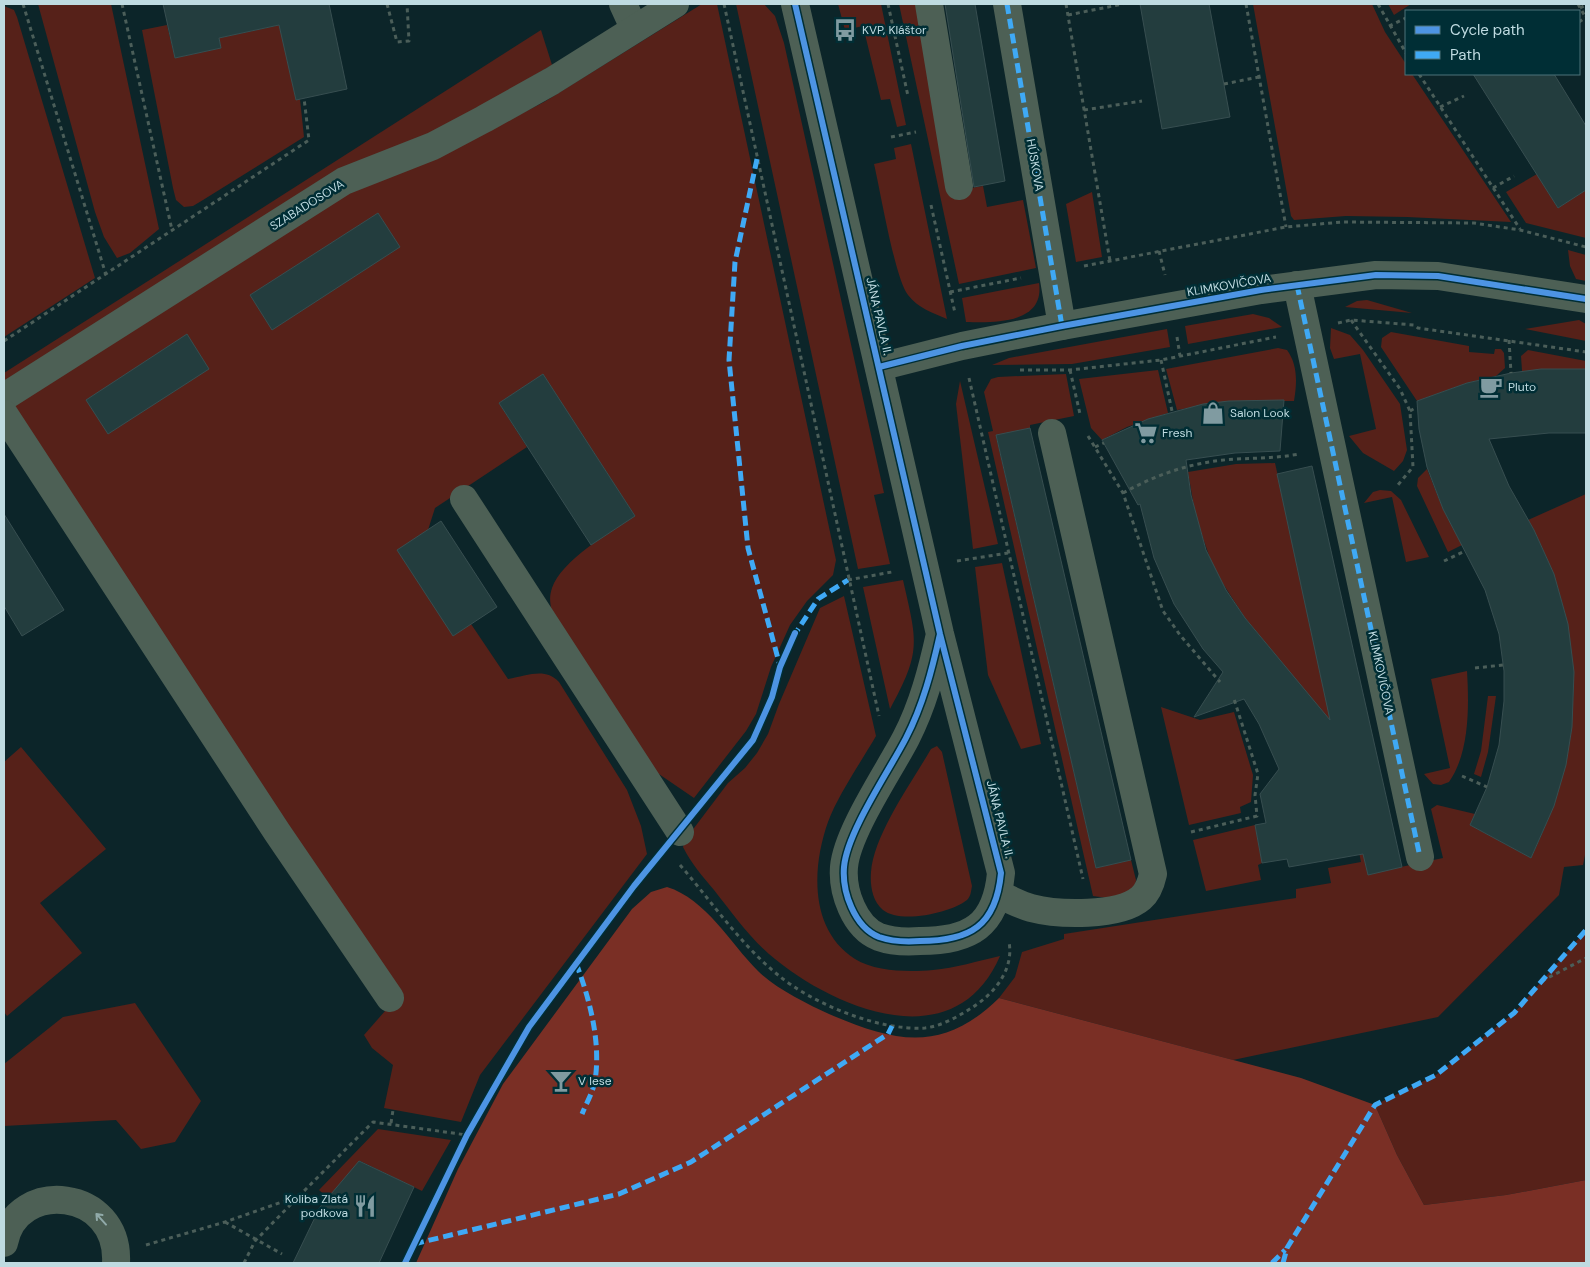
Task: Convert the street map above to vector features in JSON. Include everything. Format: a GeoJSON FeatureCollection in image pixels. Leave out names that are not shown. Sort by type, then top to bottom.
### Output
{"type":"FeatureCollection","features":[{"type":"Feature","properties":{"kind":"street","name":"SZABADOSOVA"},"geometry":{"type":"LineString","coordinates":[[4,398],[344,181],[432,146],[475,124],[552,81],[629,16],[675,4]]}},
{"type":"Feature","properties":{"kind":"street","name":"JÁNA PAVLA II."},"geometry":{"type":"LineString","coordinates":[[795,4],[940,634],[998,854],[1001,873],[998,899],[973,931],[958,938],[942,941],[896,942],[877,936],[863,925],[851,906],[844,888],[844,866],[849,844],[891,767],[926,694],[940,634]]}},
{"type":"Feature","properties":{"kind":"street"},"geometry":{"type":"LineString","coordinates":[[929,4],[959,186]]}},
{"type":"Feature","properties":{"kind":"street","name":"HÚSKOVA"},"geometry":{"type":"LineString","coordinates":[[1008,4],[1062,326]]}},
{"type":"Feature","properties":{"kind":"street","name":"KLIMKOVIČOVA"},"geometry":{"type":"LineString","coordinates":[[879,367],[962,346],[1062,326],[1297,285],[1393,274],[1438,276],[1586,299]]}},
{"type":"Feature","properties":{"kind":"street","name":"KLIMKOVIČOVA"},"geometry":{"type":"LineString","coordinates":[[1297,285],[1420,856]]}},
{"type":"Feature","properties":{"kind":"street"},"geometry":{"type":"LineString","coordinates":[[4,414],[276,832],[390,998]]}},
{"type":"Feature","properties":{"kind":"street"},"geometry":{"type":"LineString","coordinates":[[998,899],[1045,910],[1092,912],[1116,909],[1141,898],[1152,882],[1153,866],[1052,433]]}},
{"type":"Feature","properties":{"kind":"street"},"geometry":{"type":"LineString","coordinates":[[464,499],[680,832]]}},
{"type":"Feature","properties":{"kind":"street"},"geometry":{"type":"LineString","coordinates":[[4,1200],[43,1201],[60,1199],[76,1202],[91,1209],[108,1228],[116,1257]]}},
{"type":"Feature","properties":{"kind":"street"},"geometry":{"type":"LineString","coordinates":[[4,1243],[14,1221],[27,1209],[43,1201]]}},
{"type":"Feature","properties":{"kind":"path"},"geometry":{"type":"LineString","coordinates":[[23,4],[106,275]]}},
{"type":"Feature","properties":{"kind":"path"},"geometry":{"type":"LineString","coordinates":[[122,4],[172,230]]}},
{"type":"Feature","properties":{"kind":"path"},"geometry":{"type":"LineString","coordinates":[[387,4],[397,42],[409,41],[407,4]]}},
{"type":"Feature","properties":{"kind":"path"},"geometry":{"type":"LineString","coordinates":[[724,4],[848,580],[891,767]]}},
{"type":"Feature","properties":{"kind":"path"},"geometry":{"type":"LineString","coordinates":[[1066,4],[1110,261],[1286,227],[1342,222],[1474,223],[1520,230],[1586,247]]}},
{"type":"Feature","properties":{"kind":"path"},"geometry":{"type":"LineString","coordinates":[[1068,15],[1123,4]]}},
{"type":"Feature","properties":{"kind":"path"},"geometry":{"type":"LineString","coordinates":[[1246,4],[1286,227]]}},
{"type":"Feature","properties":{"kind":"path"},"geometry":{"type":"LineString","coordinates":[[1378,4],[1405,51]]}},
{"type":"Feature","properties":{"kind":"path"},"geometry":{"type":"LineString","coordinates":[[1578,4],[1586,18]]}},
{"type":"Feature","properties":{"kind":"path"},"geometry":{"type":"LineString","coordinates":[[1580,8],[1586,5]]}},
{"type":"Feature","properties":{"kind":"path"},"geometry":{"type":"LineString","coordinates":[[1389,26],[1405,18]]}},
{"type":"Feature","properties":{"kind":"path"},"geometry":{"type":"LineString","coordinates":[[1420,75],[1520,230]]}},
{"type":"Feature","properties":{"kind":"path"},"geometry":{"type":"LineString","coordinates":[[1224,84],[1260,77]]}},
{"type":"Feature","properties":{"kind":"path"},"geometry":{"type":"LineString","coordinates":[[1440,107],[1464,96]]}},
{"type":"Feature","properties":{"kind":"path"},"geometry":{"type":"LineString","coordinates":[[4,341],[309,140],[304,98]]}},
{"type":"Feature","properties":{"kind":"path"},"geometry":{"type":"LineString","coordinates":[[1084,110],[1142,101]]}},
{"type":"Feature","properties":{"kind":"path"},"geometry":{"type":"LineString","coordinates":[[892,137],[916,132]]}},
{"type":"Feature","properties":{"kind":"path"},"geometry":{"type":"LineString","coordinates":[[1493,188],[1514,176]]}},
{"type":"Feature","properties":{"kind":"path"},"geometry":{"type":"LineString","coordinates":[[950,292],[1008,552],[1092,912]]}},
{"type":"Feature","properties":{"kind":"path"},"geometry":{"type":"LineString","coordinates":[[1351,320],[1400,389],[1410,411],[1413,467],[1397,486]]}},
{"type":"Feature","properties":{"kind":"path"},"geometry":{"type":"LineString","coordinates":[[1509,340],[1511,373]]}},
{"type":"Feature","properties":{"kind":"path"},"geometry":{"type":"LineString","coordinates":[[1161,360],[1172,411]]}},
{"type":"Feature","properties":{"kind":"path"},"geometry":{"type":"LineString","coordinates":[[1410,411],[1418,407]]}},
{"type":"Feature","properties":{"kind":"path"},"geometry":{"type":"LineString","coordinates":[[1087,434],[1123,493],[1153,588],[1163,611],[1180,635],[1220,682]]}},
{"type":"Feature","properties":{"kind":"path"},"geometry":{"type":"LineString","coordinates":[[1095,447],[1104,443]]}},
{"type":"Feature","properties":{"kind":"path"},"geometry":{"type":"LineString","coordinates":[[1123,493],[1164,472],[1187,466],[1237,459],[1277,458],[1293,455]]}},
{"type":"Feature","properties":{"kind":"path"},"geometry":{"type":"LineString","coordinates":[[1444,562],[1465,551]]}},
{"type":"Feature","properties":{"kind":"path"},"geometry":{"type":"LineString","coordinates":[[848,580],[1008,552]]}},
{"type":"Feature","properties":{"kind":"path"},"geometry":{"type":"LineString","coordinates":[[1475,668],[1503,665]]}},
{"type":"Feature","properties":{"kind":"path"},"geometry":{"type":"LineString","coordinates":[[1191,832],[1257,816],[1255,796],[1258,774],[1234,699]]}},
{"type":"Feature","properties":{"kind":"path"},"geometry":{"type":"LineString","coordinates":[[1462,776],[1487,787]]}},
{"type":"Feature","properties":{"kind":"path"},"geometry":{"type":"LineString","coordinates":[[678,863],[742,941],[779,976],[821,1002],[892,1026],[926,1028],[953,1020],[990,996],[1005,973],[1011,955],[998,899]]}},
{"type":"Feature","properties":{"kind":"path"},"geometry":{"type":"LineString","coordinates":[[1542,981],[1586,958]]}},
{"type":"Feature","properties":{"kind":"path"},"geometry":{"type":"LineString","coordinates":[[391,1123],[393,1110]]}},
{"type":"Feature","properties":{"kind":"path"},"geometry":{"type":"LineString","coordinates":[[244,1263],[255,1241],[373,1122],[467,1135]]}},
{"type":"Feature","properties":{"kind":"path"},"geometry":{"type":"LineString","coordinates":[[116,1257],[299,1196]]}},
{"type":"Feature","properties":{"kind":"path"},"geometry":{"type":"LineString","coordinates":[[225,1222],[255,1241],[282,1254]]}},
{"type":"Feature","properties":{"kind":"shaded area"},"geometry":{"type":"Polygon","coordinates":[[[38,4],[111,4],[159,229],[130,253],[117,258],[104,237],[95,212],[38,4]]]}},
{"type":"Feature","properties":{"kind":"shaded area"},"geometry":{"type":"Polygon","coordinates":[[[702,4],[717,4],[836,560],[833,575],[807,601],[790,625],[771,667],[756,714],[746,731],[694,798],[653,770],[551,609],[550,597],[552,588],[565,567],[588,548],[635,516],[543,375],[499,403],[527,447],[435,508],[428,530],[453,636],[471,624],[508,679],[542,674],[554,677],[559,682],[627,790],[641,826],[647,854],[480,1075],[461,1122],[384,1108],[393,1065],[372,1048],[364,1035],[385,1011],[398,1000],[12,403],[358,183],[501,124],[544,102],[702,4]]]}},
{"type":"Feature","properties":{"kind":"shaded area"},"geometry":{"type":"Polygon","coordinates":[[[736,4],[764,4],[775,16],[784,43],[884,493],[874,495],[890,564],[858,569],[736,4]]]}},
{"type":"Feature","properties":{"kind":"shaded area"},"geometry":{"type":"Polygon","coordinates":[[[838,4],[881,4],[906,125],[897,127],[890,99],[881,100],[863,26],[845,30],[838,4]]]}},
{"type":"Feature","properties":{"kind":"shaded area"},"geometry":{"type":"Polygon","coordinates":[[[899,4],[920,4],[952,191],[983,186],[987,207],[1023,200],[1036,268],[959,284],[899,4]]]}},
{"type":"Feature","properties":{"kind":"shaded area"},"geometry":{"type":"Polygon","coordinates":[[[1253,4],[1372,4],[1385,32],[1405,62],[1405,75],[1413,75],[1511,222],[1346,216],[1294,220],[1291,216],[1253,4]]]}},
{"type":"Feature","properties":{"kind":"shaded area"},"geometry":{"type":"Polygon","coordinates":[[[1388,4],[1411,4],[1394,15],[1388,4]]]}},
{"type":"Feature","properties":{"kind":"shaded area"},"geometry":{"type":"Polygon","coordinates":[[[4,6],[14,10],[17,17],[95,278],[4,337],[4,6]]]}},
{"type":"Feature","properties":{"kind":"shaded area"},"geometry":{"type":"Polygon","coordinates":[[[167,25],[175,58],[221,48],[219,38],[280,25],[296,100],[300,99],[304,137],[193,206],[184,207],[176,200],[142,30],[167,25]]]}},
{"type":"Feature","properties":{"kind":"shaded area"},"geometry":{"type":"Polygon","coordinates":[[[541,30],[552,65],[4,388],[4,373],[541,30]]]}},
{"type":"Feature","properties":{"kind":"shaded area"},"geometry":{"type":"Polygon","coordinates":[[[911,144],[947,319],[926,310],[908,295],[898,271],[888,233],[874,164],[896,159],[894,148],[911,144]]]}},
{"type":"Feature","properties":{"kind":"shaded area"},"geometry":{"type":"Polygon","coordinates":[[[1537,174],[1558,208],[1586,190],[1586,238],[1526,223],[1506,192],[1537,174]]]}},
{"type":"Feature","properties":{"kind":"shaded area"},"geometry":{"type":"Polygon","coordinates":[[[1092,192],[1102,257],[1076,262],[1066,204],[1092,192]]]}},
{"type":"Feature","properties":{"kind":"shaded area"},"geometry":{"type":"Polygon","coordinates":[[[1568,250],[1586,255],[1586,281],[1576,279],[1570,266],[1568,250]]]}},
{"type":"Feature","properties":{"kind":"shaded area"},"geometry":{"type":"Polygon","coordinates":[[[1039,283],[1039,296],[1034,307],[1026,314],[1003,321],[966,322],[962,298],[1039,283]]]}},
{"type":"Feature","properties":{"kind":"shaded area"},"geometry":{"type":"Polygon","coordinates":[[[1367,300],[1412,313],[1345,307],[1357,301],[1367,300]]]}},
{"type":"Feature","properties":{"kind":"shaded area"},"geometry":{"type":"Polygon","coordinates":[[[1253,314],[1269,318],[1282,327],[1188,344],[1185,326],[1253,314]]]}},
{"type":"Feature","properties":{"kind":"shaded area"},"geometry":{"type":"Polygon","coordinates":[[[1579,320],[1586,324],[1586,341],[1525,329],[1579,320]]]}},
{"type":"Feature","properties":{"kind":"shaded area"},"geometry":{"type":"Polygon","coordinates":[[[1331,328],[1350,335],[1363,350],[1400,404],[1407,450],[1403,461],[1394,471],[1363,453],[1349,436],[1376,429],[1360,354],[1334,359],[1330,348],[1331,328]]]}},
{"type":"Feature","properties":{"kind":"shaded area"},"geometry":{"type":"Polygon","coordinates":[[[1167,329],[1170,347],[1072,364],[992,365],[1009,358],[1167,329]]]}},
{"type":"Feature","properties":{"kind":"shaded area"},"geometry":{"type":"Polygon","coordinates":[[[1391,332],[1469,346],[1469,352],[1494,354],[1495,349],[1501,349],[1504,353],[1505,368],[1496,376],[1467,383],[1417,401],[1381,347],[1382,338],[1391,332]]]}},
{"type":"Feature","properties":{"kind":"shaded area"},"geometry":{"type":"Polygon","coordinates":[[[1278,348],[1287,350],[1295,368],[1296,388],[1294,401],[1229,401],[1177,410],[1166,369],[1278,348]]]}},
{"type":"Feature","properties":{"kind":"shaded area"},"geometry":{"type":"Polygon","coordinates":[[[1528,350],[1586,361],[1586,370],[1522,371],[1521,356],[1528,350]]]}},
{"type":"Feature","properties":{"kind":"shaded area"},"geometry":{"type":"Polygon","coordinates":[[[1158,370],[1168,413],[1127,427],[1102,440],[1091,428],[1079,379],[1158,370]]]}},
{"type":"Feature","properties":{"kind":"shaded area"},"geometry":{"type":"Polygon","coordinates":[[[1066,374],[1074,416],[1030,425],[1030,428],[996,436],[1096,868],[1131,860],[1136,880],[1135,887],[1114,899],[1093,896],[988,432],[993,431],[984,392],[991,379],[998,377],[1066,374]]]}},
{"type":"Feature","properties":{"kind":"shaded area"},"geometry":{"type":"Polygon","coordinates":[[[960,381],[998,544],[973,549],[956,404],[960,381]]]}},
{"type":"Feature","properties":{"kind":"shaded area"},"geometry":{"type":"Polygon","coordinates":[[[1275,463],[1368,874],[1443,858],[1431,809],[1437,805],[1475,814],[1470,825],[1531,858],[1549,816],[1562,773],[1571,731],[1573,688],[1571,646],[1562,604],[1548,562],[1528,520],[1586,494],[1586,850],[1583,865],[1564,867],[1559,895],[1438,1017],[1233,1060],[999,998],[1015,977],[1022,952],[1064,939],[1064,934],[1296,898],[1296,889],[1331,883],[1328,868],[1361,862],[1358,847],[1284,665],[1245,618],[1220,579],[1211,561],[1196,518],[1188,472],[1236,464],[1275,463]]]}},
{"type":"Feature","properties":{"kind":"shaded area"},"geometry":{"type":"Polygon","coordinates":[[[1427,469],[1443,509],[1462,545],[1448,552],[1417,486],[1418,478],[1427,469]]]}},
{"type":"Feature","properties":{"kind":"shaded area"},"geometry":{"type":"Polygon","coordinates":[[[1380,490],[1391,491],[1401,500],[1429,557],[1406,562],[1392,497],[1364,503],[1373,492],[1380,490]]]}},
{"type":"Feature","properties":{"kind":"shaded area"},"geometry":{"type":"Polygon","coordinates":[[[1002,563],[1041,744],[1021,749],[988,675],[975,567],[1002,563]]]}},
{"type":"Feature","properties":{"kind":"shaded area"},"geometry":{"type":"Polygon","coordinates":[[[903,580],[911,618],[914,646],[908,673],[890,709],[863,587],[903,580]]]}},
{"type":"Feature","properties":{"kind":"shaded area"},"geometry":{"type":"Polygon","coordinates":[[[844,596],[876,736],[838,801],[828,822],[823,840],[817,877],[818,896],[822,915],[829,932],[840,947],[855,959],[883,969],[904,971],[933,970],[1000,956],[980,988],[955,1007],[926,1015],[895,1015],[863,1008],[831,995],[801,978],[766,952],[750,935],[697,870],[683,847],[685,840],[728,783],[745,768],[757,753],[768,734],[820,608],[844,596]]]}},
{"type":"Feature","properties":{"kind":"shaded area"},"geometry":{"type":"Polygon","coordinates":[[[1467,671],[1467,728],[1461,757],[1449,782],[1441,785],[1433,784],[1424,774],[1450,768],[1431,679],[1467,671]]]}},
{"type":"Feature","properties":{"kind":"shaded area"},"geometry":{"type":"Polygon","coordinates":[[[1488,696],[1496,696],[1488,752],[1481,777],[1474,774],[1481,751],[1488,696]]]}},
{"type":"Feature","properties":{"kind":"shaded area"},"geometry":{"type":"Polygon","coordinates":[[[1161,707],[1200,720],[1234,712],[1253,775],[1251,802],[1240,807],[1241,813],[1189,825],[1161,707]]]}},
{"type":"Feature","properties":{"kind":"shaded area"},"geometry":{"type":"Polygon","coordinates":[[[937,746],[942,752],[972,886],[971,893],[967,900],[959,905],[938,913],[913,916],[891,914],[883,910],[876,902],[871,887],[874,857],[886,825],[895,809],[931,749],[937,746]]]}},
{"type":"Feature","properties":{"kind":"shaded area"},"geometry":{"type":"Polygon","coordinates":[[[21,747],[106,849],[40,903],[82,953],[7,1016],[4,1012],[4,762],[21,747]]]}},
{"type":"Feature","properties":{"kind":"shaded area"},"geometry":{"type":"Polygon","coordinates":[[[1255,825],[1262,863],[1258,865],[1261,880],[1206,891],[1193,840],[1255,825]]]}},
{"type":"Feature","properties":{"kind":"shaded area"},"geometry":{"type":"Polygon","coordinates":[[[667,887],[694,901],[706,911],[758,971],[773,983],[820,1010],[853,1024],[897,1036],[918,1037],[938,1035],[958,1028],[978,1016],[999,998],[1301,1078],[1375,1105],[1397,1155],[1424,1205],[1506,1195],[1586,1180],[1586,1263],[416,1263],[458,1169],[503,1084],[632,909],[651,892],[667,887]]]}},
{"type":"Feature","properties":{"kind":"shaded area"},"geometry":{"type":"Polygon","coordinates":[[[1586,930],[1586,1180],[1506,1195],[1424,1205],[1397,1155],[1375,1105],[1436,1075],[1514,1013],[1586,930]]]}},
{"type":"Feature","properties":{"kind":"shaded area"},"geometry":{"type":"Polygon","coordinates":[[[135,1003],[201,1101],[175,1142],[141,1149],[116,1120],[4,1126],[4,1064],[63,1017],[135,1003]]]}},
{"type":"Feature","properties":{"kind":"shaded area"},"geometry":{"type":"Polygon","coordinates":[[[378,1129],[451,1140],[422,1191],[360,1161],[328,1198],[319,1190],[378,1129]]]}},
{"type":"Feature","properties":{"kind":"building"},"geometry":{"type":"Polygon","coordinates":[[[163,4],[329,4],[347,89],[296,100],[279,25],[219,38],[221,48],[175,58],[163,4]]]}},
{"type":"Feature","properties":{"kind":"building"},"geometry":{"type":"Polygon","coordinates":[[[945,4],[975,4],[1005,181],[974,187],[945,4]]]}},
{"type":"Feature","properties":{"kind":"building"},"geometry":{"type":"Polygon","coordinates":[[[1140,4],[1209,4],[1230,117],[1162,129],[1140,4]]]}},
{"type":"Feature","properties":{"kind":"building"},"geometry":{"type":"Polygon","coordinates":[[[1474,75],[1555,75],[1586,126],[1586,190],[1558,208],[1474,75]]]}},
{"type":"Feature","properties":{"kind":"building"},"geometry":{"type":"Polygon","coordinates":[[[378,213],[400,247],[272,330],[250,295],[378,213]]]}},
{"type":"Feature","properties":{"kind":"building"},"geometry":{"type":"Polygon","coordinates":[[[187,334],[209,369],[108,434],[86,400],[187,334]]]}},
{"type":"Feature","properties":{"kind":"building"},"geometry":{"type":"Polygon","coordinates":[[[1541,369],[1586,369],[1586,433],[1549,433],[1489,439],[1509,486],[1534,530],[1554,574],[1568,624],[1574,672],[1572,727],[1566,765],[1554,806],[1531,858],[1470,825],[1487,787],[1499,745],[1504,701],[1504,671],[1499,634],[1485,590],[1443,509],[1427,467],[1419,429],[1417,401],[1467,383],[1511,373],[1541,369]]]}},
{"type":"Feature","properties":{"kind":"building"},"geometry":{"type":"Polygon","coordinates":[[[543,374],[635,516],[591,545],[499,403],[543,374]]]}},
{"type":"Feature","properties":{"kind":"building"},"geometry":{"type":"Polygon","coordinates":[[[1284,400],[1280,451],[1235,453],[1186,460],[1191,495],[1206,550],[1226,590],[1245,618],[1330,720],[1277,474],[1312,466],[1402,867],[1368,875],[1363,854],[1289,867],[1287,859],[1262,863],[1255,825],[1266,823],[1260,794],[1279,769],[1259,724],[1244,699],[1194,717],[1223,672],[1203,649],[1174,604],[1154,558],[1140,504],[1138,505],[1102,440],[1148,419],[1203,404],[1229,401],[1284,400]]]}},
{"type":"Feature","properties":{"kind":"building"},"geometry":{"type":"Polygon","coordinates":[[[1030,428],[1131,860],[1096,868],[996,435],[1030,428]]]}},
{"type":"Feature","properties":{"kind":"building"},"geometry":{"type":"Polygon","coordinates":[[[4,514],[64,610],[22,636],[4,606],[4,514]]]}},
{"type":"Feature","properties":{"kind":"building"},"geometry":{"type":"Polygon","coordinates":[[[441,521],[497,607],[453,636],[397,550],[441,521]]]}},
{"type":"Feature","properties":{"kind":"building","name":"Koliba Zlatá podkova"},"geometry":{"type":"Polygon","coordinates":[[[359,1161],[414,1187],[379,1263],[293,1263],[320,1207],[359,1161]]]}},
{"type":"Feature","properties":{"kind":"marked path"},"geometry":{"type":"LineString","coordinates":[[1007,4],[1062,326]]}},
{"type":"Feature","properties":{"kind":"marked path"},"geometry":{"type":"LineString","coordinates":[[757,159],[735,262],[729,360],[748,548],[780,666]]}},
{"type":"Feature","properties":{"kind":"marked path"},"geometry":{"type":"LineString","coordinates":[[1297,285],[1420,857]]}},
{"type":"Feature","properties":{"kind":"marked path"},"geometry":{"type":"LineString","coordinates":[[793,637],[818,599],[848,580]]}},
{"type":"Feature","properties":{"kind":"marked path"},"geometry":{"type":"LineString","coordinates":[[1283,1263],[1287,1248],[1375,1105],[1436,1075],[1514,1013],[1586,930]]}},
{"type":"Feature","properties":{"kind":"marked path"},"geometry":{"type":"LineString","coordinates":[[576,963],[590,1006],[597,1051],[595,1081],[582,1114]]}},
{"type":"Feature","properties":{"kind":"marked path"},"geometry":{"type":"LineString","coordinates":[[414,1244],[619,1194],[691,1162],[888,1034],[892,1026]]}},
{"type":"Feature","properties":{"kind":"marked path"},"geometry":{"type":"LineString","coordinates":[[1272,1263],[1285,1250]]}},
{"type":"Feature","properties":{"kind":"cycle path"},"geometry":{"type":"LineString","coordinates":[[795,4],[940,634],[1001,873],[993,906],[986,918],[977,927],[953,938],[910,942],[894,941],[884,939],[870,932],[856,917],[845,887],[844,867],[847,853],[860,820],[906,738],[917,713],[930,674],[940,634]]}},
{"type":"Feature","properties":{"kind":"cycle path"},"geometry":{"type":"LineString","coordinates":[[879,367],[962,346],[1062,326],[1261,290],[1376,275],[1438,276],[1586,299]]}},
{"type":"Feature","properties":{"kind":"cycle path"},"geometry":{"type":"LineString","coordinates":[[405,1263],[467,1135],[529,1027],[634,886],[753,740],[772,697],[780,667],[795,633]]}},
{"type":"Feature","properties":{"kind":"place","name":"KVP, Kláštor"},"geometry":{"type":"Point","coordinates":[845,30]}},
{"type":"Feature","properties":{"kind":"place","name":"Pluto"},"geometry":{"type":"Point","coordinates":[1491,387]}},
{"type":"Feature","properties":{"kind":"place","name":"Salon Look"},"geometry":{"type":"Point","coordinates":[1213,413]}},
{"type":"Feature","properties":{"kind":"place","name":"Fresh"},"geometry":{"type":"Point","coordinates":[1146,433]}},
{"type":"Feature","properties":{"kind":"place","name":"V lese"},"geometry":{"type":"Point","coordinates":[561,1081]}},
{"type":"Feature","properties":{"kind":"place","name":"Koliba Zlatá podkova"},"geometry":{"type":"Point","coordinates":[365,1206]}}]}
